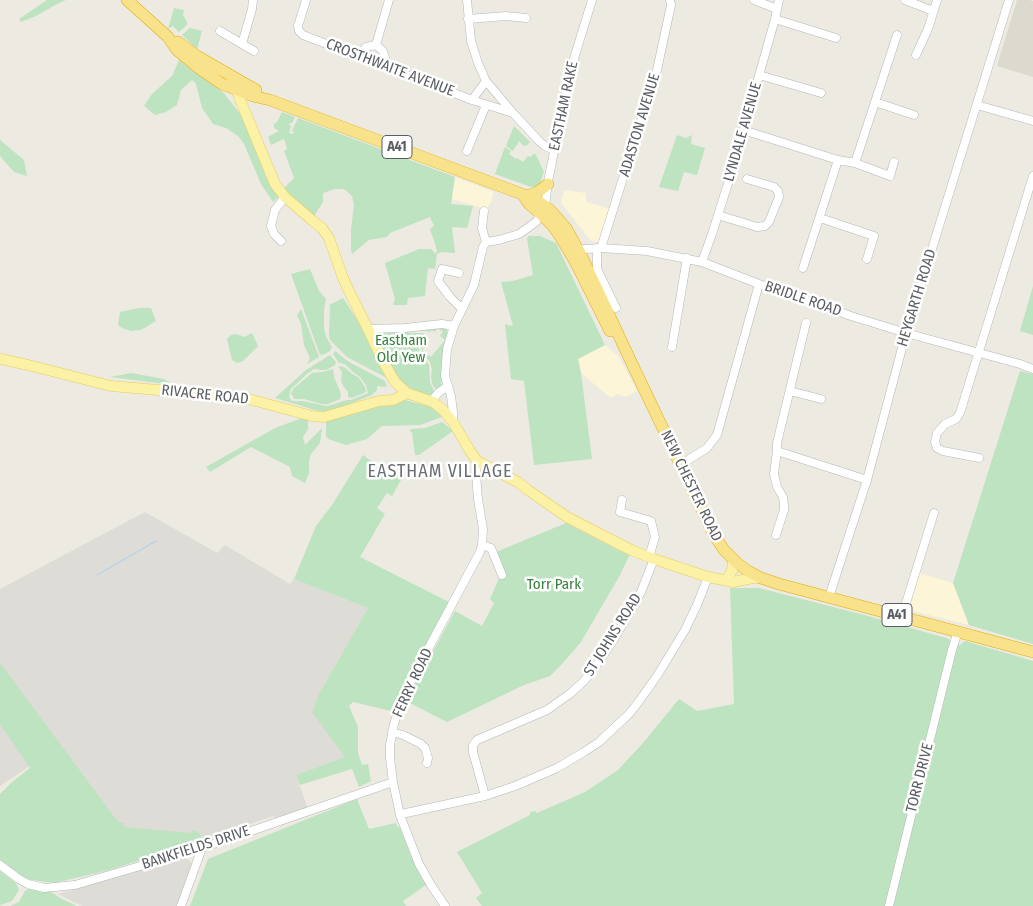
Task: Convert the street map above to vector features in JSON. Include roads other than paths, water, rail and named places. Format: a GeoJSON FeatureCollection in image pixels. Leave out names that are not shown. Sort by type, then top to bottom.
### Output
{"type":"FeatureCollection","features":[{"type":"Feature","properties":{"kind":"highway","name":"NEW CHESTER ROAD"},"geometry":{"type":"LineString","coordinates":[[127,0],[168,37],[177,50],[200,69],[222,84],[235,84],[259,92],[270,100]]}},
{"type":"Feature","properties":{"kind":"highway","name":"NEW CHESTER ROAD"},"geometry":{"type":"LineString","coordinates":[[235,84],[253,96],[270,100],[535,199],[543,210],[566,228],[578,264],[612,337],[634,368]]}},
{"type":"Feature","properties":{"kind":"highway"},"geometry":{"type":"LineString","coordinates":[[523,195],[538,192],[548,184]]}},
{"type":"Feature","properties":{"kind":"highway","name":"NEW CHESTER ROAD"},"geometry":{"type":"LineString","coordinates":[[575,252],[585,263],[714,534],[724,550],[733,559],[748,571],[779,584],[1033,652]]}},
{"type":"Feature","properties":{"kind":"main road"},"geometry":{"type":"LineString","coordinates":[[235,84],[244,111],[275,184],[285,198],[322,228],[329,238],[343,278],[395,382],[412,396],[439,406],[453,422],[477,461],[518,482],[567,517],[631,550],[708,577],[733,582],[761,578]]}},
{"type":"Feature","properties":{"kind":"main road"},"geometry":{"type":"LineString","coordinates":[[244,111],[245,104],[253,96]]}},
{"type":"Feature","properties":{"kind":"main road","name":"RIVACRE ROAD"},"geometry":{"type":"LineString","coordinates":[[0,359],[111,386],[241,397],[312,416],[324,417],[379,401],[393,400],[407,393]]}},
{"type":"Feature","properties":{"kind":"main road"},"geometry":{"type":"LineString","coordinates":[[726,580],[732,572],[733,559]]}},
{"type":"Feature","properties":{"kind":"main road"},"geometry":{"type":"LineString","coordinates":[[726,580],[748,571]]}},
{"type":"Feature","properties":{"kind":"street"},"geometry":{"type":"LineString","coordinates":[[242,44],[252,9],[252,0]]}},
{"type":"Feature","properties":{"kind":"street","name":"CROSTHWAITE AVENUE"},"geometry":{"type":"LineString","coordinates":[[306,0],[298,26],[299,31],[303,35],[472,100],[512,113]]}},
{"type":"Feature","properties":{"kind":"street"},"geometry":{"type":"LineString","coordinates":[[376,45],[389,0]]}},
{"type":"Feature","properties":{"kind":"street"},"geometry":{"type":"LineString","coordinates":[[467,0],[471,41],[486,82],[540,142],[554,150]]}},
{"type":"Feature","properties":{"kind":"street","name":"EASTHAM RAKE"},"geometry":{"type":"LineString","coordinates":[[543,210],[569,75],[592,0]]}},
{"type":"Feature","properties":{"kind":"street","name":"ADASTON AVENUE"},"geometry":{"type":"LineString","coordinates":[[598,249],[657,70],[668,19],[670,0]]}},
{"type":"Feature","properties":{"kind":"street"},"geometry":{"type":"LineString","coordinates":[[754,0],[777,9]]}},
{"type":"Feature","properties":{"kind":"street","name":"LYNDALE AVENUE"},"geometry":{"type":"LineString","coordinates":[[702,262],[732,171],[779,0]]}},
{"type":"Feature","properties":{"kind":"street"},"geometry":{"type":"LineString","coordinates":[[905,0],[934,11]]}},
{"type":"Feature","properties":{"kind":"street"},"geometry":{"type":"LineString","coordinates":[[916,56],[928,29],[937,0]]}},
{"type":"Feature","properties":{"kind":"street","name":"HEYGARTH ROAD"},"geometry":{"type":"LineString","coordinates":[[829,597],[866,480],[906,333],[1009,0]]}},
{"type":"Feature","properties":{"kind":"street"},"geometry":{"type":"LineString","coordinates":[[468,19],[506,16],[526,18]]}},
{"type":"Feature","properties":{"kind":"street"},"geometry":{"type":"LineString","coordinates":[[775,19],[836,38]]}},
{"type":"Feature","properties":{"kind":"street"},"geometry":{"type":"LineString","coordinates":[[220,32],[254,51]]}},
{"type":"Feature","properties":{"kind":"street"},"geometry":{"type":"LineString","coordinates":[[855,163],[897,35]]}},
{"type":"Feature","properties":{"kind":"street"},"geometry":{"type":"LineString","coordinates":[[359,57],[366,47],[376,45]]}},
{"type":"Feature","properties":{"kind":"street"},"geometry":{"type":"LineString","coordinates":[[376,45],[384,54],[382,65]]}},
{"type":"Feature","properties":{"kind":"street"},"geometry":{"type":"LineString","coordinates":[[759,74],[821,93]]}},
{"type":"Feature","properties":{"kind":"street"},"geometry":{"type":"LineString","coordinates":[[472,100],[486,82]]}},
{"type":"Feature","properties":{"kind":"street"},"geometry":{"type":"LineString","coordinates":[[876,102],[914,115]]}},
{"type":"Feature","properties":{"kind":"street"},"geometry":{"type":"LineString","coordinates":[[467,151],[486,105]]}},
{"type":"Feature","properties":{"kind":"street"},"geometry":{"type":"LineString","coordinates":[[977,105],[1033,121]]}},
{"type":"Feature","properties":{"kind":"street"},"geometry":{"type":"LineString","coordinates":[[743,130],[838,160],[855,163],[890,176],[894,162]]}},
{"type":"Feature","properties":{"kind":"street"},"geometry":{"type":"LineString","coordinates":[[803,268],[838,160]]}},
{"type":"Feature","properties":{"kind":"street"},"geometry":{"type":"LineString","coordinates":[[980,458],[942,451],[937,448],[935,442],[937,433],[945,424],[956,418],[960,413],[1033,176]]}},
{"type":"Feature","properties":{"kind":"street"},"geometry":{"type":"LineString","coordinates":[[718,215],[757,227],[762,227],[769,222],[779,197],[778,191],[774,187],[747,179]]}},
{"type":"Feature","properties":{"kind":"street"},"geometry":{"type":"LineString","coordinates":[[281,241],[274,234],[271,226],[275,210],[285,198]]}},
{"type":"Feature","properties":{"kind":"street"},"geometry":{"type":"LineString","coordinates":[[486,242],[519,234],[536,222],[543,210]]}},
{"type":"Feature","properties":{"kind":"street"},"geometry":{"type":"LineString","coordinates":[[453,422],[451,396],[445,376],[447,349],[454,326],[474,285],[480,266],[483,247],[486,242],[482,228],[484,211]]}},
{"type":"Feature","properties":{"kind":"street"},"geometry":{"type":"LineString","coordinates":[[820,218],[874,236],[866,259]]}},
{"type":"Feature","properties":{"kind":"street"},"geometry":{"type":"LineString","coordinates":[[585,263],[586,258],[598,249]]}},
{"type":"Feature","properties":{"kind":"street"},"geometry":{"type":"LineString","coordinates":[[598,249],[598,269],[616,308]]}},
{"type":"Feature","properties":{"kind":"street","name":"BRIDLE ROAD"},"geometry":{"type":"LineString","coordinates":[[575,252],[598,249],[648,252],[688,258],[850,316],[1033,369]]}},
{"type":"Feature","properties":{"kind":"street"},"geometry":{"type":"LineString","coordinates":[[672,347],[688,258]]}},
{"type":"Feature","properties":{"kind":"street"},"geometry":{"type":"LineString","coordinates":[[459,273],[442,269],[438,281],[462,309]]}},
{"type":"Feature","properties":{"kind":"street"},"geometry":{"type":"LineString","coordinates":[[680,465],[707,448],[717,435],[759,284]]}},
{"type":"Feature","properties":{"kind":"street"},"geometry":{"type":"LineString","coordinates":[[776,535],[784,510],[774,474],[777,443],[806,323]]}},
{"type":"Feature","properties":{"kind":"street"},"geometry":{"type":"LineString","coordinates":[[368,329],[442,324],[454,326]]}},
{"type":"Feature","properties":{"kind":"street"},"geometry":{"type":"LineString","coordinates":[[431,402],[438,393],[448,386]]}},
{"type":"Feature","properties":{"kind":"street"},"geometry":{"type":"LineString","coordinates":[[790,391],[822,399]]}},
{"type":"Feature","properties":{"kind":"street"},"geometry":{"type":"LineString","coordinates":[[777,451],[866,480]]}},
{"type":"Feature","properties":{"kind":"street","name":"FERRY ROAD"},"geometry":{"type":"LineString","coordinates":[[445,906],[427,879],[412,848],[400,815],[393,782],[390,745],[394,724],[411,681],[477,560],[482,546],[483,529],[478,499],[477,461]]}},
{"type":"Feature","properties":{"kind":"street"},"geometry":{"type":"LineString","coordinates":[[622,500],[620,512],[651,521],[655,538],[652,558]]}},
{"type":"Feature","properties":{"kind":"street"},"geometry":{"type":"LineString","coordinates":[[902,616],[934,512]]}},
{"type":"Feature","properties":{"kind":"street"},"geometry":{"type":"LineString","coordinates":[[482,546],[491,548],[502,576]]}},
{"type":"Feature","properties":{"kind":"street","name":"ST JOHNS ROAD"},"geometry":{"type":"LineString","coordinates":[[485,796],[473,752],[473,745],[477,740],[547,710],[584,681],[617,634],[641,592],[652,558]]}},
{"type":"Feature","properties":{"kind":"street"},"geometry":{"type":"LineString","coordinates":[[406,813],[485,796],[514,786],[557,768],[599,742],[637,704],[657,676],[697,605],[708,577]]}},
{"type":"Feature","properties":{"kind":"street","name":"TORR DRIVE"},"geometry":{"type":"LineString","coordinates":[[889,906],[958,631]]}},
{"type":"Feature","properties":{"kind":"street"},"geometry":{"type":"LineString","coordinates":[[392,732],[418,742],[425,748],[430,760]]}},
{"type":"Feature","properties":{"kind":"street","name":"BANKFIELDS DRIVE"},"geometry":{"type":"LineString","coordinates":[[0,865],[28,884],[44,888],[75,885],[202,848],[393,782]]}},
{"type":"Feature","properties":{"kind":"street"},"geometry":{"type":"LineString","coordinates":[[181,906],[202,848]]}},
{"type":"Feature","properties":{"kind":"waterway"},"geometry":{"type":"LineString","coordinates":[[97,575],[156,541]]}},
{"type":"Feature","properties":{"kind":"district","name":"EASTHAM VILLAGE"},"geometry":{"type":"Point","coordinates":[440,472]}},
{"type":"Feature","properties":{"kind":"park label","name":"Eastham Old Yew"},"geometry":{"type":"Point","coordinates":[401,350]}},
{"type":"Feature","properties":{"kind":"park label","name":"Torr Park"},"geometry":{"type":"Point","coordinates":[554,585]}}]}
